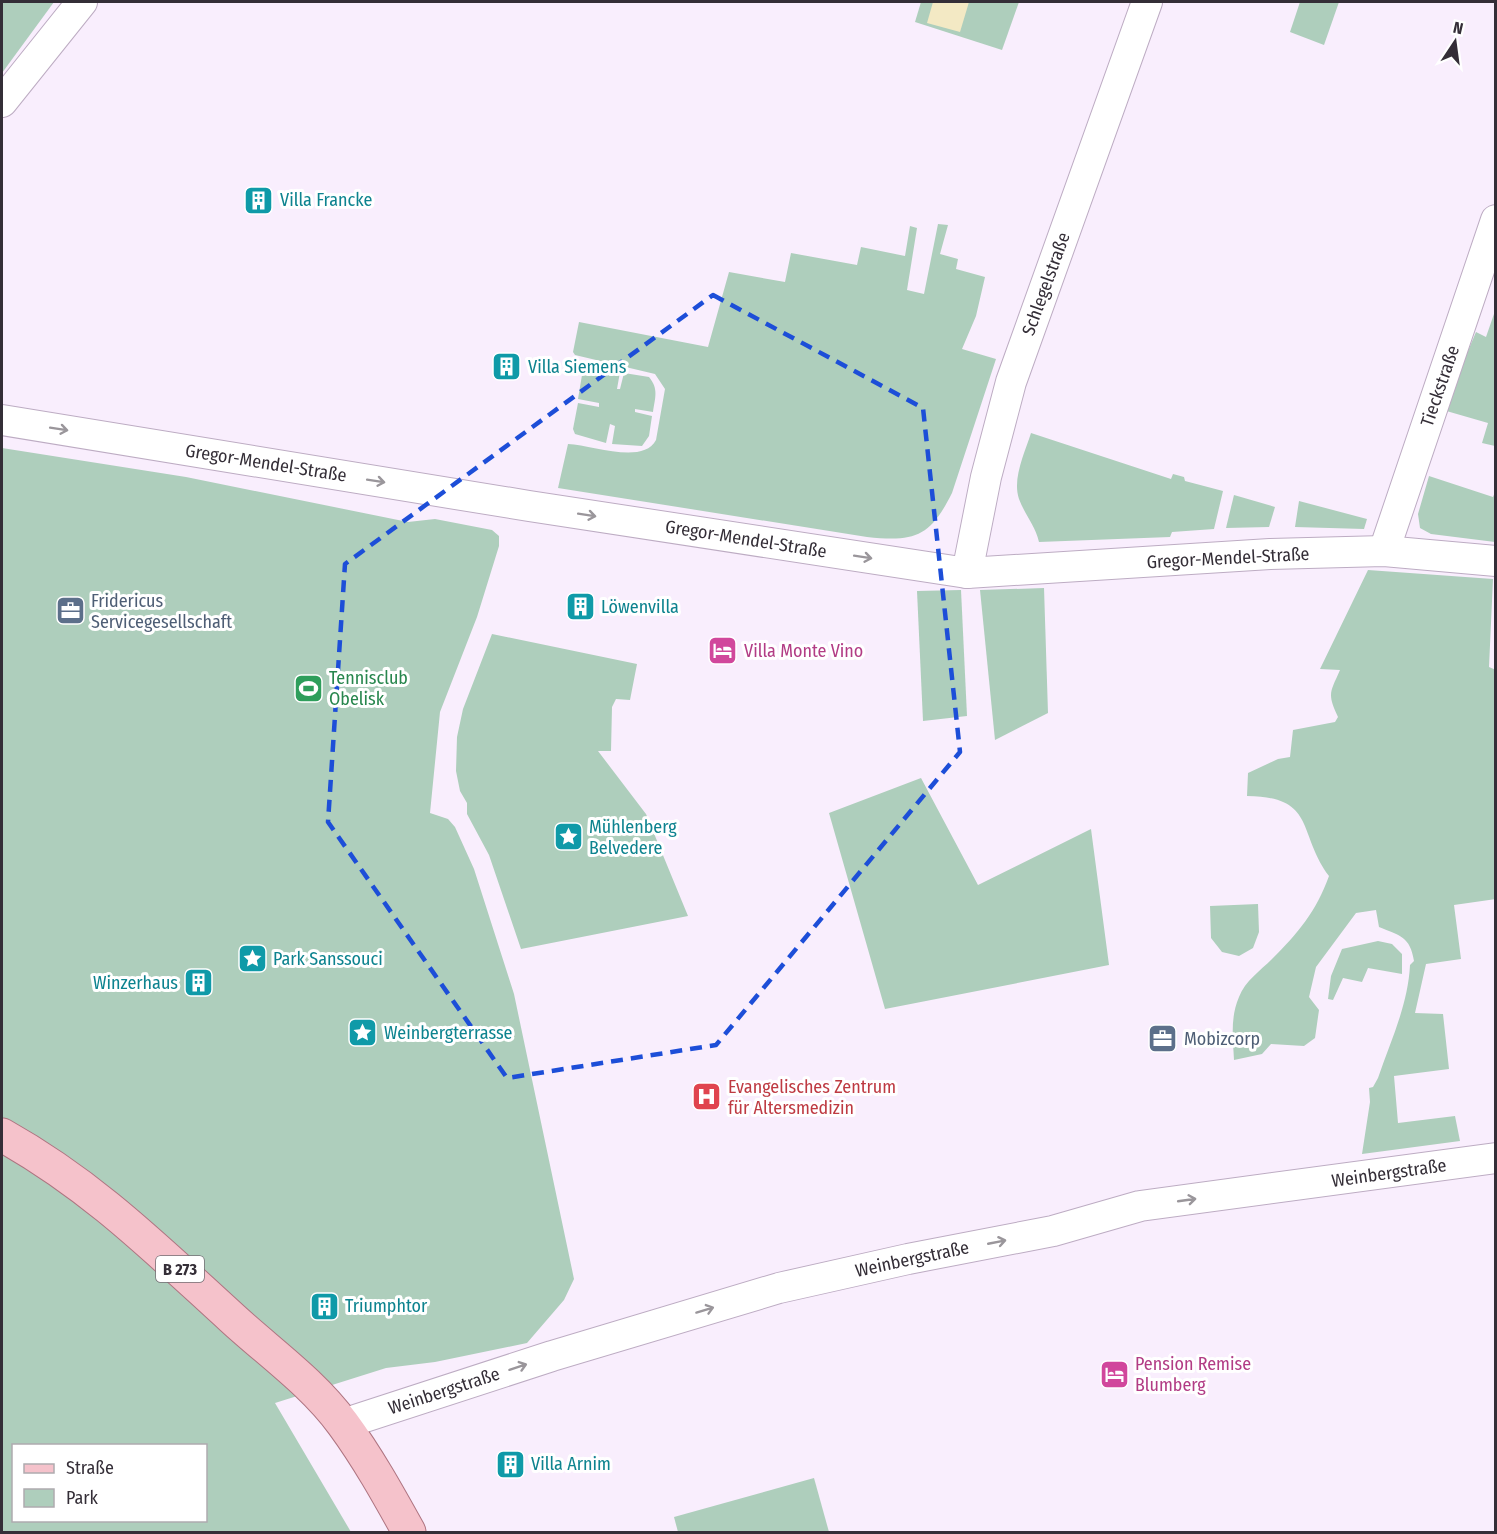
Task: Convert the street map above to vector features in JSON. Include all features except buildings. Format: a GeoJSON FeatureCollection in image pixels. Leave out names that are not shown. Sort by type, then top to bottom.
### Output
{"type":"FeatureCollection","features":[{"type":"Feature","properties":{"kind":"main road","name":"B 273"},"geometry":{"type":"LineString","coordinates":[[2,1135],[70,1177],[107,1204],[234,1319],[289,1364],[342,1424],[410,1533]]}},
{"type":"Feature","properties":{"kind":"street"},"geometry":{"type":"LineString","coordinates":[[2,102],[82,2]]}},
{"type":"Feature","properties":{"kind":"street","name":"Schlegelstraße"},"geometry":{"type":"LineString","coordinates":[[967,573],[986,477],[1011,382],[1147,2]]}},
{"type":"Feature","properties":{"kind":"street","name":"Tieckstraße"},"geometry":{"type":"LineString","coordinates":[[1384,551],[1496,220]]}},
{"type":"Feature","properties":{"kind":"street","name":"Gregor-Mendel-Straße"},"geometry":{"type":"LineString","coordinates":[[2,420],[518,504],[967,573],[1270,554],[1384,551],[1496,561]]}},
{"type":"Feature","properties":{"kind":"street","name":"Weinbergstraße"},"geometry":{"type":"LineString","coordinates":[[342,1424],[552,1356],[768,1292],[897,1261],[1053,1231],[1140,1206],[1496,1158]]}},
{"type":"Feature","properties":{"kind":"highlighted area"},"geometry":{"type":"Polygon","coordinates":[[[713,295],[923,408],[960,752],[716,1045],[507,1078],[328,822],[345,564],[713,295]]]}},
{"type":"Feature","properties":{"kind":"green space"},"geometry":{"type":"Polygon","coordinates":[[[2,2],[54,2],[2,73],[2,2]]]}},
{"type":"Feature","properties":{"kind":"green space"},"geometry":{"type":"Polygon","coordinates":[[[921,2],[1019,2],[1002,50],[915,22],[921,2]]]}},
{"type":"Feature","properties":{"kind":"green space"},"geometry":{"type":"Polygon","coordinates":[[[1300,2],[1339,2],[1324,45],[1290,32],[1300,2]]]}},
{"type":"Feature","properties":{"kind":"green space"},"geometry":{"type":"Polygon","coordinates":[[[938,224],[948,225],[940,254],[958,259],[956,269],[985,277],[976,316],[962,349],[996,359],[952,493],[944,508],[928,528],[909,537],[867,537],[558,488],[568,444],[629,453],[649,447],[656,440],[665,389],[655,374],[575,355],[573,352],[579,322],[708,347],[729,272],[785,282],[791,253],[857,265],[861,247],[905,256],[910,226],[917,228],[907,290],[924,294],[938,224]]]}},
{"type":"Feature","properties":{"kind":"green space"},"geometry":{"type":"Polygon","coordinates":[[[1495,311],[1495,446],[1482,443],[1488,423],[1443,410],[1476,332],[1486,337],[1495,311]]]}},
{"type":"Feature","properties":{"kind":"green space"},"geometry":{"type":"Polygon","coordinates":[[[594,368],[620,372],[617,389],[620,389],[624,373],[649,377],[652,381],[656,394],[653,412],[635,409],[635,412],[652,416],[649,436],[642,446],[612,444],[615,426],[610,424],[606,443],[575,434],[573,429],[578,403],[599,407],[599,403],[578,399],[582,375],[594,368]]]}},
{"type":"Feature","properties":{"kind":"green space"},"geometry":{"type":"Polygon","coordinates":[[[1031,433],[1171,479],[1173,474],[1184,477],[1185,481],[1223,491],[1214,529],[1172,532],[1170,537],[1039,542],[1021,505],[1017,491],[1020,466],[1031,433]]]}},
{"type":"Feature","properties":{"kind":"green space","name":"Park Sanssouci"},"geometry":{"type":"Polygon","coordinates":[[[2,448],[186,477],[408,522],[435,519],[492,530],[499,536],[499,546],[477,617],[440,712],[430,813],[448,819],[455,827],[474,869],[514,994],[574,1279],[564,1300],[527,1343],[435,1362],[386,1368],[275,1403],[351,1532],[2,1532],[2,448]]]}},
{"type":"Feature","properties":{"kind":"green space"},"geometry":{"type":"Polygon","coordinates":[[[1429,476],[1493,497],[1495,492],[1495,542],[1431,534],[1420,528],[1418,514],[1429,476]]]}},
{"type":"Feature","properties":{"kind":"green space"},"geometry":{"type":"Polygon","coordinates":[[[1234,495],[1275,507],[1269,527],[1226,528],[1234,495]]]}},
{"type":"Feature","properties":{"kind":"green space"},"geometry":{"type":"Polygon","coordinates":[[[1299,501],[1367,519],[1364,529],[1295,527],[1299,501]]]}},
{"type":"Feature","properties":{"kind":"green space"},"geometry":{"type":"Polygon","coordinates":[[[1368,570],[1493,579],[1489,667],[1496,670],[1496,899],[1454,905],[1461,959],[1426,964],[1415,1013],[1443,1014],[1449,1069],[1394,1076],[1398,1123],[1455,1116],[1460,1141],[1362,1154],[1370,1102],[1369,1088],[1373,1087],[1378,1078],[1393,1036],[1406,994],[1410,965],[1414,961],[1410,946],[1403,938],[1379,927],[1376,910],[1356,913],[1316,967],[1309,997],[1319,1010],[1315,1038],[1304,1046],[1271,1044],[1262,1054],[1234,1060],[1233,1028],[1234,1013],[1242,991],[1298,931],[1318,900],[1329,876],[1295,810],[1285,803],[1269,798],[1247,796],[1248,773],[1278,759],[1290,757],[1293,730],[1335,722],[1338,717],[1332,703],[1331,693],[1340,670],[1320,669],[1368,570]]]}},
{"type":"Feature","properties":{"kind":"green space"},"geometry":{"type":"Polygon","coordinates":[[[1044,588],[1048,713],[995,740],[980,590],[1044,588]]]}},
{"type":"Feature","properties":{"kind":"green space"},"geometry":{"type":"Polygon","coordinates":[[[961,590],[967,716],[923,721],[917,591],[961,590]]]}},
{"type":"Feature","properties":{"kind":"green space","name":"Mühlenberg Belvedere"},"geometry":{"type":"Polygon","coordinates":[[[492,634],[637,664],[630,700],[616,699],[612,707],[611,751],[598,751],[646,814],[688,916],[521,949],[489,855],[467,814],[467,803],[460,791],[456,771],[457,737],[463,709],[492,634]]]}},
{"type":"Feature","properties":{"kind":"green space"},"geometry":{"type":"Polygon","coordinates":[[[921,778],[978,885],[1091,829],[1109,965],[885,1009],[829,813],[921,778]]]}},
{"type":"Feature","properties":{"kind":"green space"},"geometry":{"type":"Polygon","coordinates":[[[1258,904],[1259,932],[1253,948],[1239,956],[1222,952],[1211,938],[1210,906],[1258,904]]]}},
{"type":"Feature","properties":{"kind":"green space"},"geometry":{"type":"Polygon","coordinates":[[[1378,941],[1392,944],[1402,954],[1402,974],[1368,968],[1362,982],[1343,978],[1333,1000],[1328,999],[1331,976],[1342,949],[1378,941]]]}},
{"type":"Feature","properties":{"kind":"green space"},"geometry":{"type":"Polygon","coordinates":[[[814,1478],[829,1532],[678,1532],[674,1517],[814,1478]]]}},
{"type":"Feature","properties":{"kind":"sand"},"geometry":{"type":"Polygon","coordinates":[[[933,2],[969,2],[960,32],[927,23],[933,2]]]}},
{"type":"Feature","properties":{"kind":"place","name":"Villa Francke"},"geometry":{"type":"Point","coordinates":[259,200]}},
{"type":"Feature","properties":{"kind":"place","name":"Villa Siemens"},"geometry":{"type":"Point","coordinates":[507,367]}},
{"type":"Feature","properties":{"kind":"place","name":"Löwenvilla"},"geometry":{"type":"Point","coordinates":[580,607]}},
{"type":"Feature","properties":{"kind":"place","name":"Fridericus Servicegesellschaft"},"geometry":{"type":"Point","coordinates":[70,611]}},
{"type":"Feature","properties":{"kind":"place","name":"Villa Monte Vino"},"geometry":{"type":"Point","coordinates":[723,651]}},
{"type":"Feature","properties":{"kind":"place","name":"Tennisclub Obelisk"},"geometry":{"type":"Point","coordinates":[308,688]}},
{"type":"Feature","properties":{"kind":"place","name":"Mühlenberg Belvedere"},"geometry":{"type":"Point","coordinates":[568,837]}},
{"type":"Feature","properties":{"kind":"place","name":"Park Sanssouci"},"geometry":{"type":"Point","coordinates":[252,959]}},
{"type":"Feature","properties":{"kind":"place","name":"Winzerhaus"},"geometry":{"type":"Point","coordinates":[199,983]}},
{"type":"Feature","properties":{"kind":"place","name":"Weinbergterrasse"},"geometry":{"type":"Point","coordinates":[363,1033]}},
{"type":"Feature","properties":{"kind":"place","name":"Mobizcorp"},"geometry":{"type":"Point","coordinates":[1163,1039]}},
{"type":"Feature","properties":{"kind":"place","name":"Evangelisches Zentrum für Altersmedizin"},"geometry":{"type":"Point","coordinates":[707,1097]}},
{"type":"Feature","properties":{"kind":"place","name":"Triumphtor"},"geometry":{"type":"Point","coordinates":[324,1306]}},
{"type":"Feature","properties":{"kind":"place","name":"Pension Remise Blumberg"},"geometry":{"type":"Point","coordinates":[1114,1374]}},
{"type":"Feature","properties":{"kind":"place","name":"Villa Arnim"},"geometry":{"type":"Point","coordinates":[510,1464]}}]}
